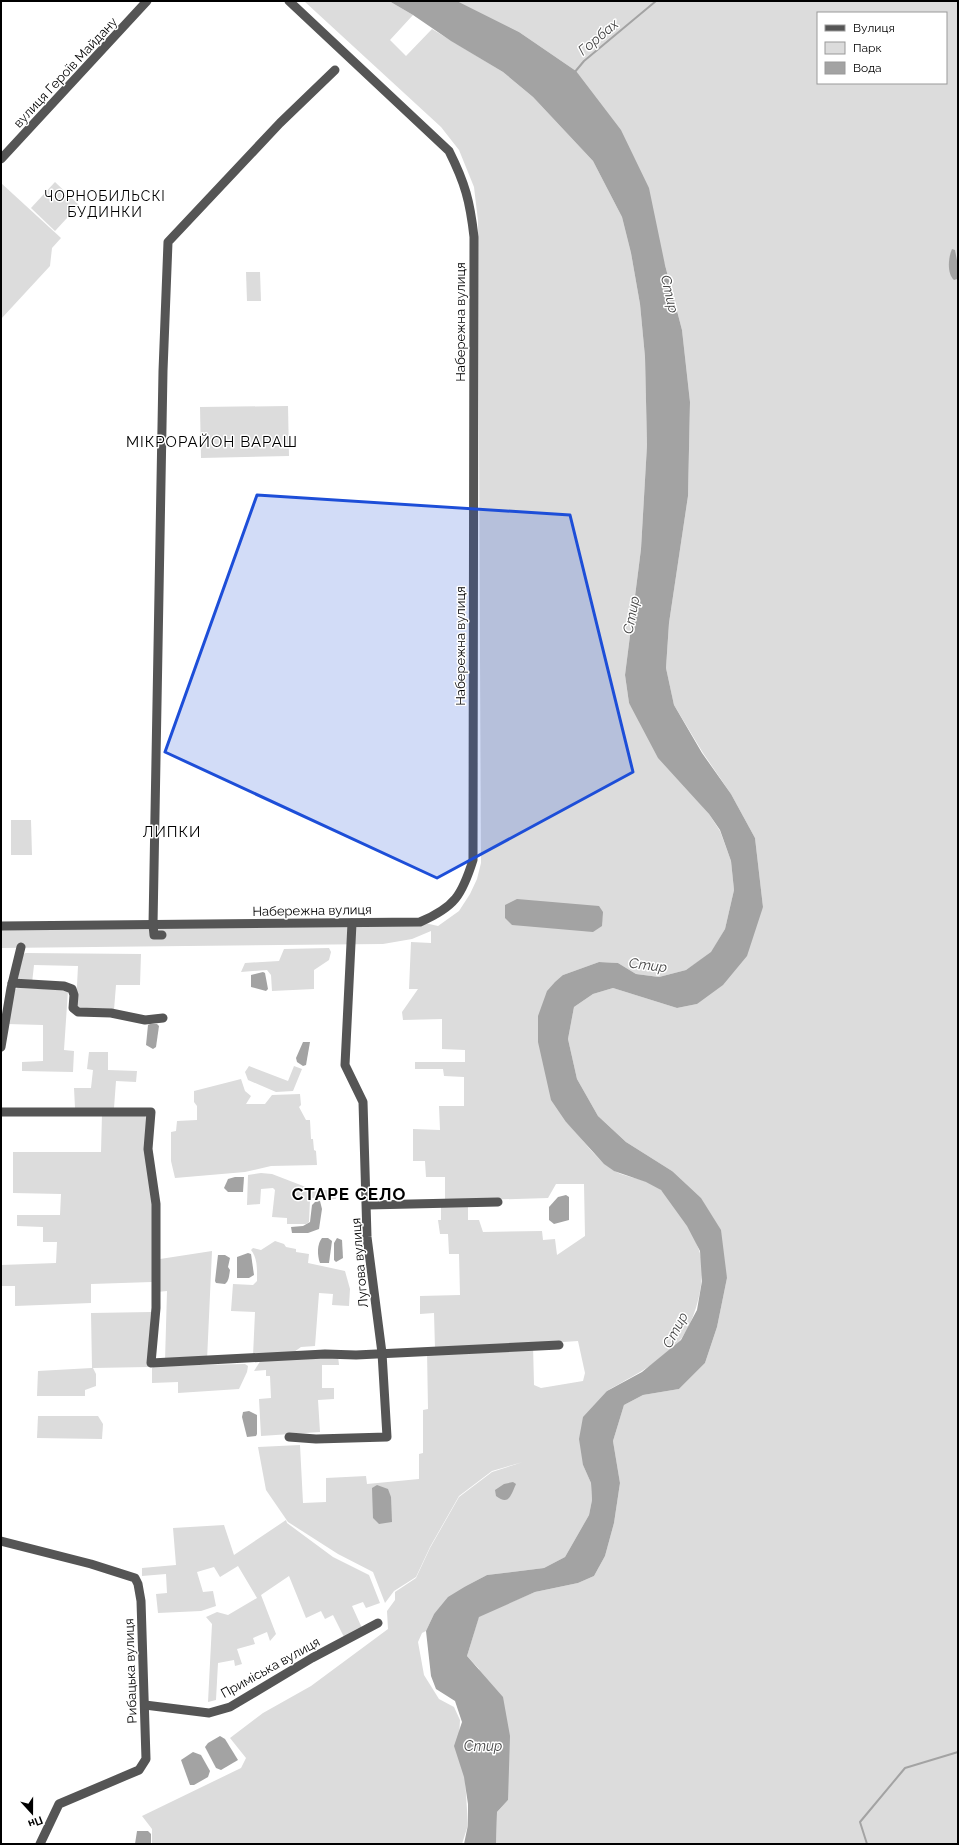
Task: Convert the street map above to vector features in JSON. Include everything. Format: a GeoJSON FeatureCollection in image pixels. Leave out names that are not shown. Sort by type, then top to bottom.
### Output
{"type":"FeatureCollection","features":[{"type":"Feature","properties":{"kind":"street","name":"вулиця Героїв Майдану"},"geometry":{"type":"LineString","coordinates":[[1,159],[147,1]]}},
{"type":"Feature","properties":{"kind":"street","name":"Набережна вулиця"},"geometry":{"type":"LineString","coordinates":[[1,926],[420,922],[437,915],[452,904],[466,883],[473,860],[474,237],[471,208],[463,179],[449,151],[289,1]]}},
{"type":"Feature","properties":{"kind":"street"},"geometry":{"type":"LineString","coordinates":[[162,935],[154,935],[154,924],[163,371],[168,242],[280,123],[335,70]]}},
{"type":"Feature","properties":{"kind":"street","name":"Лугова вулиця"},"geometry":{"type":"LineString","coordinates":[[289,1437],[316,1439],[387,1437],[382,1353],[367,1237],[368,1205],[363,1102],[345,1065],[352,923]]}},
{"type":"Feature","properties":{"kind":"street"},"geometry":{"type":"LineString","coordinates":[[1,1047],[12,983],[22,947]]}},
{"type":"Feature","properties":{"kind":"street"},"geometry":{"type":"LineString","coordinates":[[12,983],[64,986],[72,989],[74,995],[73,1008],[78,1012],[111,1013],[145,1020],[163,1018]]}},
{"type":"Feature","properties":{"kind":"street"},"geometry":{"type":"LineString","coordinates":[[1,1112],[151,1112],[148,1150],[156,1204],[156,1308],[151,1364],[325,1354],[356,1355],[559,1345]]}},
{"type":"Feature","properties":{"kind":"street"},"geometry":{"type":"LineString","coordinates":[[368,1205],[498,1202]]}},
{"type":"Feature","properties":{"kind":"street","name":"Рибацька вулиця"},"geometry":{"type":"LineString","coordinates":[[1,1541],[91,1564],[135,1578],[138,1584],[141,1601],[146,1759],[139,1770],[59,1804],[40,1844]]}},
{"type":"Feature","properties":{"kind":"street","name":"Приміська вулиця"},"geometry":{"type":"LineString","coordinates":[[145,1706],[209,1713],[230,1706],[312,1658],[378,1623]]}},
{"type":"Feature","properties":{"kind":"highlighted area"},"geometry":{"type":"Polygon","coordinates":[[[257,495],[570,515],[633,772],[437,878],[165,752],[257,495]]]}},
{"type":"Feature","properties":{"kind":"green space"},"geometry":{"type":"Polygon","coordinates":[[[304,1],[389,1],[413,15],[390,40],[406,56],[432,29],[503,72],[533,97],[593,161],[622,217],[631,253],[640,304],[645,357],[647,445],[641,549],[625,675],[629,703],[691,793],[709,814],[720,831],[731,861],[734,890],[725,929],[711,953],[686,970],[659,977],[636,974],[618,963],[599,962],[563,975],[566,1122],[606,1165],[619,1173],[645,1181],[657,1187],[668,1197],[688,1227],[699,1250],[702,1271],[699,1296],[696,1309],[686,1331],[674,1347],[647,1368],[607,1391],[583,1465],[591,1483],[592,1500],[589,1515],[565,1557],[544,1568],[487,1575],[466,1586],[434,1614],[426,1631],[422,1633],[418,1642],[424,1675],[439,1699],[454,1707],[460,1720],[459,1739],[464,1763],[468,1825],[462,1844],[152,1844],[152,1829],[142,1816],[241,1768],[246,1758],[230,1738],[263,1713],[311,1686],[388,1629],[387,1611],[395,1600],[395,1592],[416,1578],[430,1548],[459,1497],[492,1472],[523,1462],[492,1471],[459,1496],[430,1547],[416,1577],[394,1591],[385,1603],[373,1572],[338,1554],[288,1522],[266,1490],[258,1447],[300,1445],[303,1503],[326,1502],[326,1478],[366,1476],[367,1484],[419,1479],[419,1454],[423,1453],[423,1410],[428,1409],[427,1350],[435,1349],[434,1313],[420,1314],[420,1296],[460,1295],[459,1254],[449,1254],[448,1234],[440,1234],[438,1220],[441,1220],[441,1207],[468,1205],[468,1220],[479,1220],[483,1232],[542,1231],[543,1240],[555,1239],[557,1255],[585,1236],[584,1184],[556,1184],[548,1198],[445,1201],[445,1177],[426,1177],[425,1161],[413,1161],[413,1129],[440,1130],[439,1106],[464,1106],[464,1077],[444,1076],[443,1069],[415,1069],[415,1062],[465,1062],[465,1050],[442,1049],[442,1019],[403,1020],[402,1012],[418,989],[409,989],[411,942],[431,943],[431,931],[412,939],[383,944],[1,948],[1,926],[420,922],[438,926],[459,911],[470,894],[477,879],[481,863],[478,221],[474,187],[459,150],[441,127],[304,1]],[[578,1341],[533,1344],[534,1385],[541,1388],[583,1381],[585,1373],[578,1341]]]}},
{"type":"Feature","properties":{"kind":"green space"},"geometry":{"type":"Polygon","coordinates":[[[457,1],[958,1],[958,1844],[496,1844],[497,1812],[508,1800],[479,1669],[467,1656],[479,1616],[535,1592],[578,1583],[594,1576],[605,1556],[614,1523],[620,1483],[613,1441],[624,1405],[643,1395],[679,1389],[705,1363],[717,1327],[727,1278],[672,1171],[626,1142],[598,1116],[577,1079],[568,1039],[574,1007],[593,994],[613,988],[677,1008],[697,1004],[763,907],[755,838],[731,794],[703,753],[674,705],[666,668],[669,623],[688,496],[690,402],[682,330],[665,265],[576,71],[519,32],[457,1]]]}},
{"type":"Feature","properties":{"kind":"green space"},"geometry":{"type":"Polygon","coordinates":[[[55,182],[79,205],[55,231],[31,208],[55,182]]]}},
{"type":"Feature","properties":{"kind":"green space"},"geometry":{"type":"Polygon","coordinates":[[[1,183],[61,238],[52,248],[50,266],[1,319],[1,183]]]}},
{"type":"Feature","properties":{"kind":"green space"},"geometry":{"type":"Polygon","coordinates":[[[246,272],[260,272],[261,301],[247,301],[246,272]]]}},
{"type":"Feature","properties":{"kind":"green space"},"geometry":{"type":"Polygon","coordinates":[[[288,406],[289,456],[201,458],[200,407],[288,406]]]}},
{"type":"Feature","properties":{"kind":"green space"},"geometry":{"type":"Polygon","coordinates":[[[11,820],[31,820],[32,855],[11,855],[11,820]]]}},
{"type":"Feature","properties":{"kind":"green space"},"geometry":{"type":"Polygon","coordinates":[[[329,948],[331,952],[329,960],[314,970],[314,989],[272,991],[271,975],[267,970],[241,972],[245,963],[279,961],[284,949],[329,948]]]}},
{"type":"Feature","properties":{"kind":"green space"},"geometry":{"type":"Polygon","coordinates":[[[25,953],[141,954],[140,985],[116,985],[114,1010],[78,1009],[76,1005],[78,966],[34,965],[32,983],[17,981],[23,955],[25,953]]]}},
{"type":"Feature","properties":{"kind":"green space"},"geometry":{"type":"Polygon","coordinates":[[[15,989],[68,990],[64,1050],[74,1051],[73,1072],[22,1071],[22,1062],[43,1061],[43,1025],[7,1024],[15,989]]]}},
{"type":"Feature","properties":{"kind":"green space"},"geometry":{"type":"Polygon","coordinates":[[[89,1052],[108,1052],[108,1070],[137,1071],[136,1082],[116,1081],[114,1108],[75,1108],[74,1088],[91,1088],[93,1070],[87,1069],[89,1052]]]}},
{"type":"Feature","properties":{"kind":"green space"},"geometry":{"type":"Polygon","coordinates":[[[249,1066],[288,1081],[294,1066],[302,1069],[293,1091],[276,1092],[248,1080],[245,1072],[249,1066]]]}},
{"type":"Feature","properties":{"kind":"green space"},"geometry":{"type":"Polygon","coordinates":[[[241,1079],[245,1091],[251,1096],[246,1104],[265,1104],[272,1095],[300,1094],[301,1105],[299,1107],[306,1120],[310,1120],[311,1139],[313,1139],[314,1150],[316,1151],[317,1165],[271,1166],[245,1172],[175,1178],[171,1161],[171,1132],[176,1131],[177,1121],[197,1120],[197,1106],[194,1102],[194,1091],[241,1079]]]}},
{"type":"Feature","properties":{"kind":"green space"},"geometry":{"type":"Polygon","coordinates":[[[102,1114],[144,1115],[146,1117],[153,1204],[152,1282],[91,1284],[91,1303],[15,1306],[15,1286],[2,1286],[1,1265],[56,1263],[57,1242],[43,1242],[43,1227],[17,1226],[17,1215],[60,1215],[61,1194],[13,1193],[13,1152],[101,1152],[102,1114]]]}},
{"type":"Feature","properties":{"kind":"green space"},"geometry":{"type":"Polygon","coordinates":[[[261,1173],[272,1174],[311,1189],[337,1191],[336,1199],[312,1198],[310,1200],[309,1222],[306,1224],[287,1224],[287,1218],[272,1217],[275,1190],[273,1188],[261,1189],[260,1204],[247,1205],[248,1175],[261,1173]]]}},
{"type":"Feature","properties":{"kind":"green space"},"geometry":{"type":"Polygon","coordinates":[[[275,1241],[284,1244],[286,1247],[296,1249],[296,1252],[309,1254],[308,1263],[345,1271],[350,1289],[349,1306],[332,1305],[333,1294],[319,1293],[315,1346],[301,1347],[294,1352],[253,1356],[255,1312],[231,1311],[233,1284],[253,1285],[257,1281],[256,1261],[251,1250],[253,1248],[261,1250],[275,1241]]]}},
{"type":"Feature","properties":{"kind":"green space"},"geometry":{"type":"Polygon","coordinates":[[[212,1251],[207,1360],[165,1361],[167,1291],[157,1292],[160,1259],[212,1251]]]}},
{"type":"Feature","properties":{"kind":"green space"},"geometry":{"type":"Polygon","coordinates":[[[151,1312],[148,1367],[93,1368],[96,1374],[96,1386],[85,1390],[85,1396],[37,1396],[38,1371],[92,1368],[91,1313],[151,1312]]]}},
{"type":"Feature","properties":{"kind":"green space"},"geometry":{"type":"Polygon","coordinates":[[[338,1356],[339,1365],[322,1365],[322,1388],[334,1388],[334,1399],[318,1400],[320,1432],[261,1436],[259,1399],[271,1398],[270,1376],[266,1376],[266,1370],[254,1371],[261,1360],[338,1356]]]}},
{"type":"Feature","properties":{"kind":"green space"},"geometry":{"type":"Polygon","coordinates":[[[245,1364],[248,1366],[247,1372],[239,1389],[178,1393],[178,1382],[152,1383],[152,1368],[154,1366],[245,1364]]]}},
{"type":"Feature","properties":{"kind":"green space"},"geometry":{"type":"Polygon","coordinates":[[[38,1416],[98,1416],[103,1424],[102,1439],[37,1438],[38,1416]]]}},
{"type":"Feature","properties":{"kind":"green space"},"geometry":{"type":"Polygon","coordinates":[[[286,1520],[287,1523],[333,1557],[369,1575],[380,1603],[366,1608],[363,1602],[352,1606],[362,1628],[344,1637],[333,1615],[325,1619],[321,1611],[306,1618],[289,1576],[261,1595],[276,1634],[270,1641],[267,1632],[253,1638],[255,1644],[237,1649],[242,1664],[235,1666],[234,1660],[218,1663],[216,1700],[208,1702],[212,1624],[206,1617],[217,1612],[228,1615],[257,1598],[238,1566],[220,1577],[214,1567],[197,1572],[203,1592],[213,1591],[216,1606],[201,1611],[158,1613],[156,1594],[167,1593],[166,1574],[142,1576],[142,1568],[176,1565],[173,1528],[224,1525],[234,1555],[286,1520]]]}},
{"type":"Feature","properties":{"kind":"water","name":"Стир"},"geometry":{"type":"Polygon","coordinates":[[[389,1],[457,1],[519,32],[576,71],[621,130],[649,188],[665,265],[682,330],[690,402],[688,496],[669,623],[666,668],[674,705],[702,753],[731,794],[755,838],[763,907],[747,956],[723,985],[697,1004],[677,1008],[613,988],[593,994],[574,1007],[568,1039],[577,1079],[598,1116],[626,1142],[672,1171],[701,1198],[721,1230],[727,1278],[717,1327],[705,1363],[679,1389],[643,1395],[624,1405],[613,1441],[620,1483],[614,1523],[605,1556],[594,1576],[578,1583],[535,1592],[479,1617],[467,1656],[503,1697],[510,1736],[508,1800],[497,1812],[496,1844],[464,1844],[468,1825],[468,1804],[464,1777],[454,1746],[462,1722],[455,1701],[436,1689],[431,1676],[426,1631],[434,1614],[448,1597],[466,1586],[487,1575],[544,1568],[565,1557],[589,1515],[592,1500],[591,1483],[583,1465],[579,1439],[583,1417],[607,1391],[642,1372],[681,1340],[697,1310],[702,1281],[700,1251],[687,1226],[661,1190],[646,1182],[614,1171],[604,1164],[566,1122],[551,1100],[538,1042],[538,1016],[547,991],[555,982],[563,975],[599,962],[618,963],[636,974],[659,977],[686,970],[711,952],[725,929],[734,890],[731,861],[720,830],[709,814],[658,758],[629,703],[625,675],[641,549],[647,445],[645,357],[640,304],[631,253],[622,217],[593,161],[533,97],[503,72],[389,1]]]}},
{"type":"Feature","properties":{"kind":"water"},"geometry":{"type":"Polygon","coordinates":[[[952,249],[955,250],[958,266],[957,279],[954,280],[949,270],[952,249]]]}},
{"type":"Feature","properties":{"kind":"water"},"geometry":{"type":"Polygon","coordinates":[[[517,899],[599,906],[603,912],[602,926],[593,932],[512,925],[505,918],[505,905],[517,899]]]}},
{"type":"Feature","properties":{"kind":"water"},"geometry":{"type":"Polygon","coordinates":[[[263,972],[265,973],[268,989],[266,991],[251,987],[251,975],[263,972]]]}},
{"type":"Feature","properties":{"kind":"water"},"geometry":{"type":"Polygon","coordinates":[[[157,1024],[159,1026],[156,1047],[153,1049],[146,1045],[148,1025],[157,1024]]]}},
{"type":"Feature","properties":{"kind":"water"},"geometry":{"type":"Polygon","coordinates":[[[303,1042],[310,1042],[306,1065],[303,1066],[297,1062],[296,1058],[303,1042]]]}},
{"type":"Feature","properties":{"kind":"water"},"geometry":{"type":"Polygon","coordinates":[[[244,1177],[243,1192],[228,1192],[224,1188],[228,1179],[244,1177]]]}},
{"type":"Feature","properties":{"kind":"water"},"geometry":{"type":"Polygon","coordinates":[[[566,1195],[569,1197],[569,1220],[554,1224],[549,1220],[549,1207],[558,1197],[566,1195]]]}},
{"type":"Feature","properties":{"kind":"water"},"geometry":{"type":"Polygon","coordinates":[[[320,1201],[322,1209],[319,1229],[308,1233],[292,1233],[291,1227],[303,1226],[310,1222],[312,1205],[315,1202],[320,1201]]]}},
{"type":"Feature","properties":{"kind":"water"},"geometry":{"type":"Polygon","coordinates":[[[322,1238],[328,1238],[332,1241],[329,1263],[320,1263],[319,1260],[318,1246],[322,1238]]]}},
{"type":"Feature","properties":{"kind":"water"},"geometry":{"type":"Polygon","coordinates":[[[337,1238],[342,1240],[343,1258],[336,1262],[334,1260],[334,1243],[337,1238]]]}},
{"type":"Feature","properties":{"kind":"water"},"geometry":{"type":"Polygon","coordinates":[[[248,1253],[251,1254],[254,1275],[249,1278],[237,1278],[237,1257],[248,1253]]]}},
{"type":"Feature","properties":{"kind":"water"},"geometry":{"type":"Polygon","coordinates":[[[218,1255],[225,1255],[230,1258],[228,1267],[230,1270],[229,1276],[225,1284],[216,1283],[215,1281],[218,1255]]]}},
{"type":"Feature","properties":{"kind":"water"},"geometry":{"type":"Polygon","coordinates":[[[249,1411],[257,1415],[257,1434],[256,1436],[247,1437],[242,1417],[243,1412],[249,1411]]]}},
{"type":"Feature","properties":{"kind":"water"},"geometry":{"type":"Polygon","coordinates":[[[513,1482],[516,1484],[509,1498],[504,1500],[496,1496],[495,1490],[504,1484],[513,1482]]]}},
{"type":"Feature","properties":{"kind":"water"},"geometry":{"type":"Polygon","coordinates":[[[377,1485],[388,1489],[391,1497],[392,1522],[379,1524],[373,1518],[372,1488],[377,1485]]]}},
{"type":"Feature","properties":{"kind":"water"},"geometry":{"type":"Polygon","coordinates":[[[220,1736],[225,1739],[238,1760],[221,1770],[216,1768],[205,1747],[208,1743],[220,1736]]]}},
{"type":"Feature","properties":{"kind":"water"},"geometry":{"type":"Polygon","coordinates":[[[193,1752],[201,1755],[210,1771],[208,1777],[194,1785],[190,1785],[181,1760],[193,1752]]]}},
{"type":"Feature","properties":{"kind":"water"},"geometry":{"type":"Polygon","coordinates":[[[137,1831],[148,1831],[151,1834],[151,1844],[135,1844],[137,1831]]]}},
{"type":"Feature","properties":{"kind":"waterway","name":"Горбах"},"geometry":{"type":"LineString","coordinates":[[574,73],[584,61],[656,1]]}},
{"type":"Feature","properties":{"kind":"waterway"},"geometry":{"type":"LineString","coordinates":[[867,1844],[860,1822],[905,1768],[958,1752]]}},
{"type":"Feature","properties":{"kind":"district","name":"ЧОРНОБИЛЬСКІ БУДИНКИ"},"geometry":{"type":"Point","coordinates":[105,204]}},
{"type":"Feature","properties":{"kind":"district","name":"МІКРОРАЙОН ВАРАШ"},"geometry":{"type":"Point","coordinates":[212,442]}},
{"type":"Feature","properties":{"kind":"district","name":"ЛИПКИ"},"geometry":{"type":"Point","coordinates":[172,832]}},
{"type":"Feature","properties":{"kind":"district","name":"СТАРЕ СЕЛО"},"geometry":{"type":"Point","coordinates":[349,1194]}}]}
